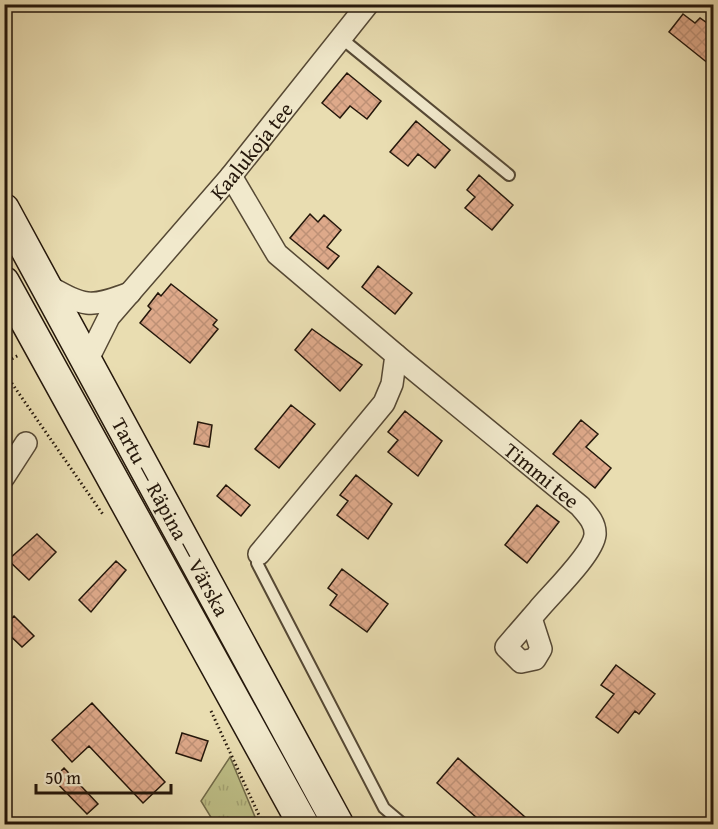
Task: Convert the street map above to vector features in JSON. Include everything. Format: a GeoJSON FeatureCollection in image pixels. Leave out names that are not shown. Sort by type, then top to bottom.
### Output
{"type":"FeatureCollection","features":[{"type":"Feature","properties":{"kind":"main road","name":"Tartu — Räpina — Värska"},"geometry":{"type":"LineString","coordinates":[[4,209],[338,825]]}},
{"type":"Feature","properties":{"kind":"main road","name":"Tartu — Räpina — Värska"},"geometry":{"type":"LineString","coordinates":[[4,282],[303,825]]}},
{"type":"Feature","properties":{"kind":"street","name":"Kaalukoja tee"},"geometry":{"type":"LineString","coordinates":[[87,361],[102,327],[231,176],[368,4]]}},
{"type":"Feature","properties":{"kind":"street","name":"Timmi tee"},"geometry":{"type":"LineString","coordinates":[[231,176],[277,254],[580,506],[592,520],[595,535],[589,549],[531,618]]}},
{"type":"Feature","properties":{"kind":"street"},"geometry":{"type":"LineString","coordinates":[[46,285],[84,304],[109,301],[130,293]]}},
{"type":"Feature","properties":{"kind":"street"},"geometry":{"type":"LineString","coordinates":[[259,554],[384,403],[392,384],[396,355]]}},
{"type":"Feature","properties":{"kind":"street"},"geometry":{"type":"LineString","coordinates":[[4,477],[26,443]]}},
{"type":"Feature","properties":{"kind":"lane"},"geometry":{"type":"LineString","coordinates":[[341,38],[509,175]]}},
{"type":"Feature","properties":{"kind":"lane"},"geometry":{"type":"LineString","coordinates":[[259,554],[257,563],[384,808],[403,825]]}},
{"type":"Feature","properties":{"kind":"path"},"geometry":{"type":"LineString","coordinates":[[4,372],[110,525]]}},
{"type":"Feature","properties":{"kind":"path"},"geometry":{"type":"LineString","coordinates":[[206,701],[232,753],[263,825]]}},
{"type":"Feature","properties":{"kind":"green space"},"geometry":{"type":"Polygon","coordinates":[[[230,757],[258,824],[215,824],[201,801],[230,757]]]}},
{"type":"Feature","properties":{"kind":"building"},"geometry":{"type":"Polygon","coordinates":[[[683,14],[695,23],[700,18],[714,28],[714,68],[669,32],[683,14]]]}},
{"type":"Feature","properties":{"kind":"building"},"geometry":{"type":"Polygon","coordinates":[[[347,73],[381,101],[367,119],[350,106],[340,118],[322,103],[347,73]]]}},
{"type":"Feature","properties":{"kind":"building"},"geometry":{"type":"Polygon","coordinates":[[[416,121],[450,150],[435,168],[418,154],[408,166],[390,152],[416,121]]]}},
{"type":"Feature","properties":{"kind":"building"},"geometry":{"type":"Polygon","coordinates":[[[479,175],[513,205],[492,230],[465,208],[475,197],[467,190],[479,175]]]}},
{"type":"Feature","properties":{"kind":"building"},"geometry":{"type":"Polygon","coordinates":[[[310,214],[318,222],[324,215],[341,230],[327,247],[339,256],[328,269],[290,238],[310,214]]]}},
{"type":"Feature","properties":{"kind":"building"},"geometry":{"type":"Polygon","coordinates":[[[378,266],[412,293],[395,314],[362,287],[378,266]]]}},
{"type":"Feature","properties":{"kind":"building"},"geometry":{"type":"Polygon","coordinates":[[[171,284],[217,320],[213,325],[218,329],[190,363],[140,323],[151,309],[148,306],[158,293],[161,296],[171,284]]]}},
{"type":"Feature","properties":{"kind":"building"},"geometry":{"type":"Polygon","coordinates":[[[312,329],[362,365],[340,391],[295,350],[312,329]]]}},
{"type":"Feature","properties":{"kind":"building"},"geometry":{"type":"Polygon","coordinates":[[[291,405],[315,424],[279,468],[255,449],[291,405]]]}},
{"type":"Feature","properties":{"kind":"building"},"geometry":{"type":"Polygon","coordinates":[[[405,411],[442,441],[418,476],[388,452],[398,440],[388,432],[405,411]]]}},
{"type":"Feature","properties":{"kind":"building"},"geometry":{"type":"Polygon","coordinates":[[[581,420],[598,434],[586,447],[611,468],[595,488],[553,454],[581,420]]]}},
{"type":"Feature","properties":{"kind":"building"},"geometry":{"type":"Polygon","coordinates":[[[198,422],[212,425],[209,447],[194,444],[198,422]]]}},
{"type":"Feature","properties":{"kind":"building"},"geometry":{"type":"Polygon","coordinates":[[[356,475],[392,504],[368,539],[337,515],[348,501],[340,495],[356,475]]]}},
{"type":"Feature","properties":{"kind":"building"},"geometry":{"type":"Polygon","coordinates":[[[226,485],[250,505],[241,516],[217,496],[226,485]]]}},
{"type":"Feature","properties":{"kind":"building"},"geometry":{"type":"Polygon","coordinates":[[[537,505],[559,522],[527,563],[505,545],[537,505]]]}},
{"type":"Feature","properties":{"kind":"building"},"geometry":{"type":"Polygon","coordinates":[[[37,534],[56,552],[29,580],[8,560],[37,534]]]}},
{"type":"Feature","properties":{"kind":"building"},"geometry":{"type":"Polygon","coordinates":[[[116,561],[126,570],[91,612],[79,600],[116,561]]]}},
{"type":"Feature","properties":{"kind":"building"},"geometry":{"type":"Polygon","coordinates":[[[342,569],[388,604],[367,632],[330,605],[337,595],[328,588],[342,569]]]}},
{"type":"Feature","properties":{"kind":"building"},"geometry":{"type":"Polygon","coordinates":[[[14,616],[34,636],[22,647],[4,630],[4,626],[14,616]]]}},
{"type":"Feature","properties":{"kind":"building"},"geometry":{"type":"Polygon","coordinates":[[[616,665],[655,694],[639,714],[635,711],[618,733],[596,717],[614,694],[601,685],[616,665]]]}},
{"type":"Feature","properties":{"kind":"building"},"geometry":{"type":"Polygon","coordinates":[[[92,703],[165,782],[143,803],[89,746],[72,762],[52,740],[92,703]]]}},
{"type":"Feature","properties":{"kind":"building"},"geometry":{"type":"Polygon","coordinates":[[[182,733],[208,741],[201,761],[176,753],[182,733]]]}},
{"type":"Feature","properties":{"kind":"building"},"geometry":{"type":"Polygon","coordinates":[[[458,758],[534,825],[485,825],[437,783],[458,758]]]}},
{"type":"Feature","properties":{"kind":"building"},"geometry":{"type":"Polygon","coordinates":[[[64,768],[98,804],[87,814],[53,779],[64,768]]]}}]}
